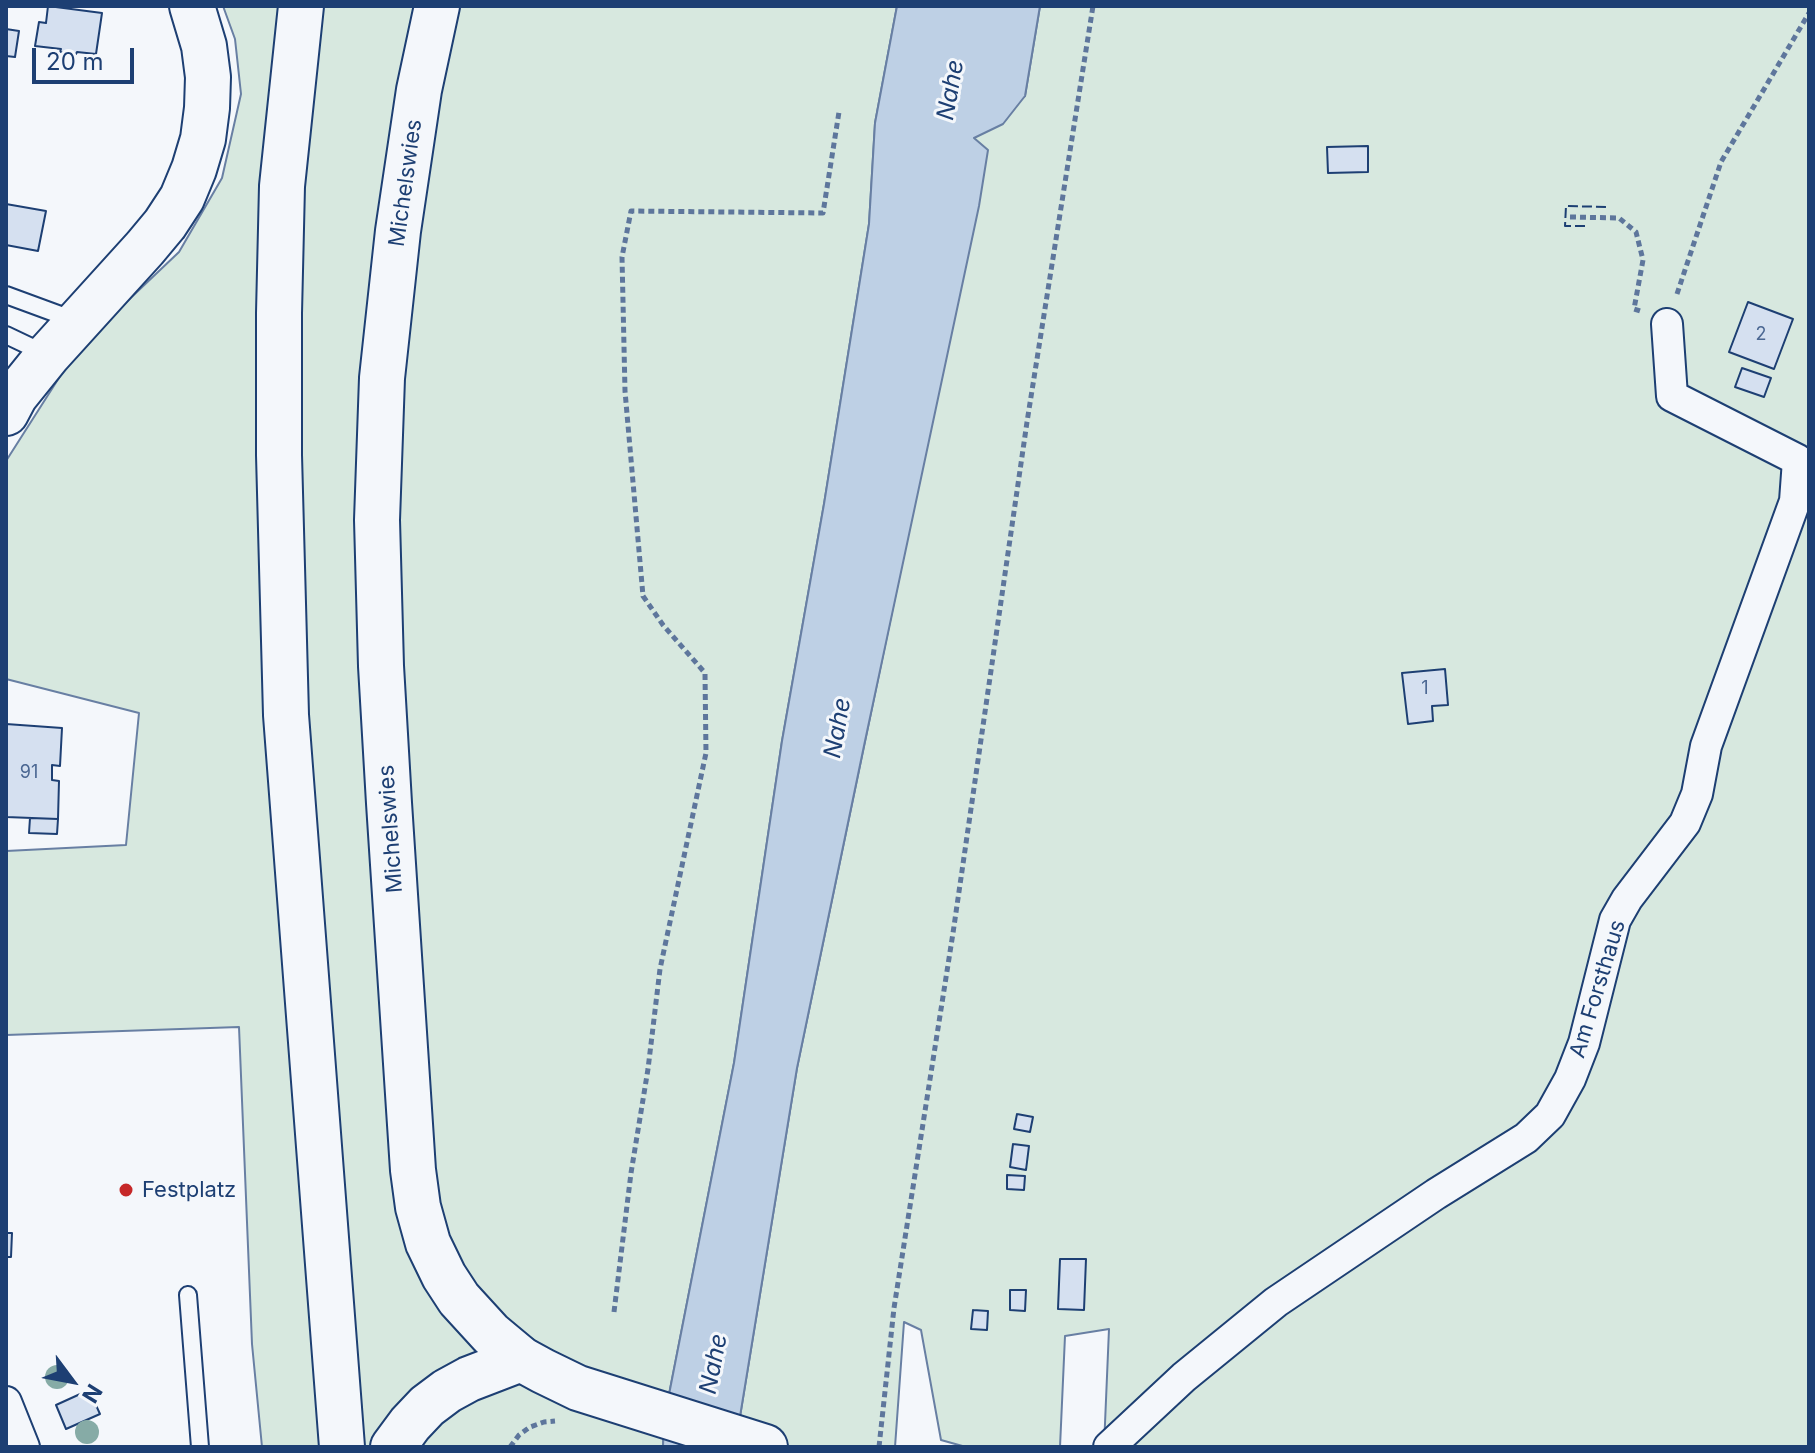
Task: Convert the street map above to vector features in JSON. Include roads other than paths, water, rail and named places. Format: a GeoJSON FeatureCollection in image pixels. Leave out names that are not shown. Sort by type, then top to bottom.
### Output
{"type":"FeatureCollection","features":[{"type":"Feature","properties":{"kind":"street"},"geometry":{"type":"LineString","coordinates":[[6,413],[15,396],[48,355],[165,224],[182,198],[203,139],[207,108],[208,77],[204,46],[192,6]]}},
{"type":"Feature","properties":{"kind":"street"},"geometry":{"type":"LineString","coordinates":[[289,107],[292,6]]}},
{"type":"Feature","properties":{"kind":"street"},"geometry":{"type":"LineString","coordinates":[[301,6],[282,186],[279,313],[279,455],[286,715],[342,1447]]}},
{"type":"Feature","properties":{"kind":"street","name":"Michelswies"},"geometry":{"type":"LineString","coordinates":[[437,6],[419,90],[398,231],[382,378],[377,520],[388,788],[418,1207],[428,1243],[459,1299],[491,1334],[568,1404],[765,1447]]}},
{"type":"Feature","properties":{"kind":"street","name":"Am Forsthaus"},"geometry":{"type":"LineString","coordinates":[[1109,1447],[1184,1377],[1276,1302],[1436,1194],[1526,1138],[1550,1115],[1570,1079],[1584,1043],[1615,920],[1627,899],[1685,823],[1697,794],[1706,746],[1795,501],[1798,460],[1672,396],[1667,324]]}},
{"type":"Feature","properties":{"kind":"street"},"geometry":{"type":"LineString","coordinates":[[393,1447],[427,1406],[447,1391],[521,1359]]}},
{"type":"Feature","properties":{"kind":"street"},"geometry":{"type":"LineString","coordinates":[[6,1402],[24,1447]]}},
{"type":"Feature","properties":{"kind":"lane"},"geometry":{"type":"LineString","coordinates":[[6,295],[79,322]]}},
{"type":"Feature","properties":{"kind":"lane"},"geometry":{"type":"LineString","coordinates":[[6,335],[48,355]]}},
{"type":"Feature","properties":{"kind":"lane"},"geometry":{"type":"LineString","coordinates":[[188,1295],[200,1447]]}},
{"type":"Feature","properties":{"kind":"water","name":"Nahe"},"geometry":{"type":"Polygon","coordinates":[[[897,6],[1040,6],[1025,96],[1003,124],[974,138],[988,150],[979,206],[797,1068],[735,1447],[663,1447],[664,1420],[734,1063],[782,741],[869,224],[875,123],[897,6]]]}},
{"type":"Feature","properties":{"kind":"place","name":"Festplatz"},"geometry":{"type":"Point","coordinates":[126,1190]}}]}
